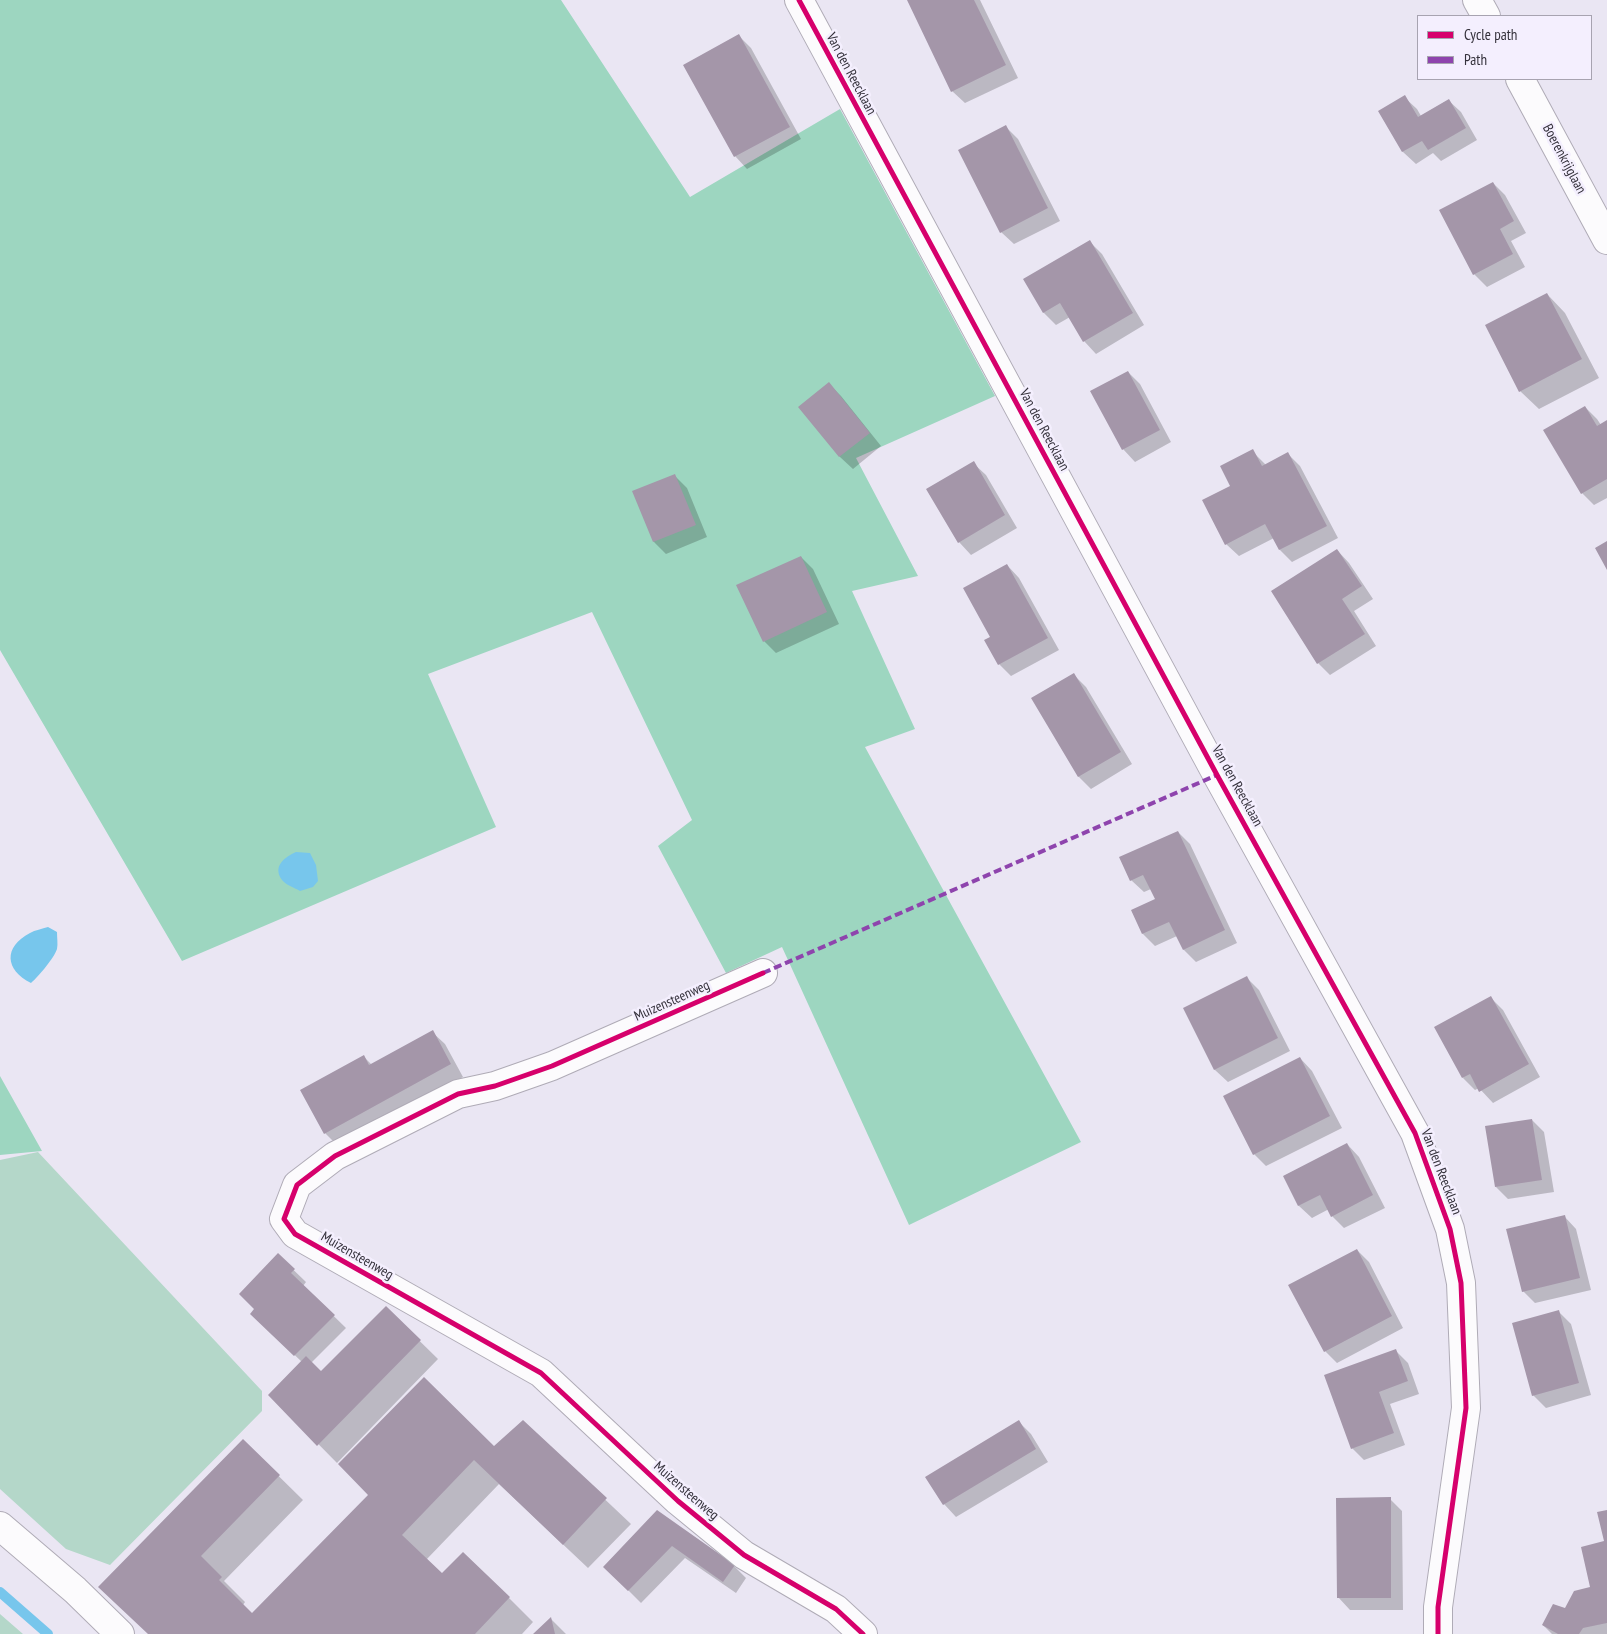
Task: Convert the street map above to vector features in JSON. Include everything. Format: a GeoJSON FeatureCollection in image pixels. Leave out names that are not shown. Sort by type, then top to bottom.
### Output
{"type":"FeatureCollection","features":[{"type":"Feature","properties":{"kind":"street","name":"Van den Reecklaan"},"geometry":{"type":"LineString","coordinates":[[799,0],[1222,784],[1415,1133],[1450,1229],[1461,1291],[1466,1408],[1438,1607],[1438,1634]]}},
{"type":"Feature","properties":{"kind":"street"},"geometry":{"type":"LineString","coordinates":[[1478,0],[1486,15]]}},
{"type":"Feature","properties":{"kind":"street","name":"Boerenkrijglaan"},"geometry":{"type":"LineString","coordinates":[[1521,80],[1607,240]]}},
{"type":"Feature","properties":{"kind":"street","name":"Muizensteenweg"},"geometry":{"type":"LineString","coordinates":[[763,973],[552,1066],[495,1086],[458,1094],[336,1156],[297,1185],[284,1220],[295,1234],[541,1373],[678,1501],[744,1555],[836,1609],[863,1634]]}},
{"type":"Feature","properties":{"kind":"street"},"geometry":{"type":"LineString","coordinates":[[0,1526],[75,1590],[120,1634]]}},
{"type":"Feature","properties":{"kind":"green space"},"geometry":{"type":"Polygon","coordinates":[[[0,0],[561,0],[690,197],[840,109],[995,396],[856,458],[918,576],[852,591],[915,729],[865,747],[1081,1142],[909,1225],[782,947],[726,973],[658,846],[692,820],[592,612],[428,674],[496,827],[182,961],[0,650],[0,0]]]}},
{"type":"Feature","properties":{"kind":"green space"},"geometry":{"type":"Polygon","coordinates":[[[0,1076],[42,1151],[0,1155],[0,1076]]]}},
{"type":"Feature","properties":{"kind":"green space"},"geometry":{"type":"Polygon","coordinates":[[[38,1152],[262,1391],[262,1411],[110,1565],[66,1549],[0,1489],[0,1160],[38,1152]]]}},
{"type":"Feature","properties":{"kind":"green space"},"geometry":{"type":"Polygon","coordinates":[[[0,1614],[23,1634],[0,1634],[0,1614]]]}},
{"type":"Feature","properties":{"kind":"water"},"geometry":{"type":"Polygon","coordinates":[[[296,852],[310,853],[316,865],[318,881],[313,887],[300,891],[284,882],[278,870],[284,859],[296,852]]]}},
{"type":"Feature","properties":{"kind":"water"},"geometry":{"type":"Polygon","coordinates":[[[48,927],[57,932],[57,949],[46,967],[31,983],[16,972],[12,965],[12,952],[15,945],[21,939],[32,932],[48,927]]]}},
{"type":"Feature","properties":{"kind":"building"},"geometry":{"type":"Polygon","coordinates":[[[907,0],[974,0],[1006,65],[951,92],[907,0]]]}},
{"type":"Feature","properties":{"kind":"building"},"geometry":{"type":"Polygon","coordinates":[[[739,34],[790,127],[734,157],[683,65],[739,34]]]}},
{"type":"Feature","properties":{"kind":"building"},"geometry":{"type":"Polygon","coordinates":[[[1405,95],[1418,117],[1449,99],[1466,128],[1428,150],[1422,141],[1402,152],[1378,111],[1405,95]]]}},
{"type":"Feature","properties":{"kind":"building"},"geometry":{"type":"Polygon","coordinates":[[[1006,125],[1048,208],[1000,233],[958,150],[1006,125]]]}},
{"type":"Feature","properties":{"kind":"building"},"geometry":{"type":"Polygon","coordinates":[[[1493,182],[1514,221],[1500,229],[1513,254],[1473,275],[1439,210],[1493,182]]]}},
{"type":"Feature","properties":{"kind":"building"},"geometry":{"type":"Polygon","coordinates":[[[1090,240],[1133,313],[1083,342],[1060,303],[1043,313],[1023,279],[1090,240]]]}},
{"type":"Feature","properties":{"kind":"building"},"geometry":{"type":"Polygon","coordinates":[[[1547,293],[1582,359],[1519,392],[1485,325],[1547,293]]]}},
{"type":"Feature","properties":{"kind":"building"},"geometry":{"type":"Polygon","coordinates":[[[1128,371],[1160,430],[1122,450],[1090,391],[1128,371]]]}},
{"type":"Feature","properties":{"kind":"building"},"geometry":{"type":"Polygon","coordinates":[[[829,382],[870,433],[839,457],[798,407],[829,382]]]}},
{"type":"Feature","properties":{"kind":"building"},"geometry":{"type":"Polygon","coordinates":[[[1585,406],[1597,426],[1607,420],[1607,479],[1581,494],[1543,430],[1585,406]]]}},
{"type":"Feature","properties":{"kind":"building"},"geometry":{"type":"Polygon","coordinates":[[[1253,449],[1262,466],[1288,452],[1327,526],[1279,550],[1265,524],[1225,545],[1202,500],[1230,486],[1220,466],[1253,449]]]}},
{"type":"Feature","properties":{"kind":"building"},"geometry":{"type":"Polygon","coordinates":[[[974,461],[1005,515],[958,543],[926,489],[974,461]]]}},
{"type":"Feature","properties":{"kind":"building"},"geometry":{"type":"Polygon","coordinates":[[[675,474],[696,525],[653,542],[632,491],[675,474]]]}},
{"type":"Feature","properties":{"kind":"building"},"geometry":{"type":"Polygon","coordinates":[[[1607,541],[1607,570],[1595,548],[1607,541]]]}},
{"type":"Feature","properties":{"kind":"building"},"geometry":{"type":"Polygon","coordinates":[[[1337,549],[1362,586],[1342,599],[1365,634],[1317,664],[1271,591],[1337,549]]]}},
{"type":"Feature","properties":{"kind":"building"},"geometry":{"type":"Polygon","coordinates":[[[801,556],[827,612],[763,642],[736,585],[801,556]]]}},
{"type":"Feature","properties":{"kind":"building"},"geometry":{"type":"Polygon","coordinates":[[[1007,564],[1048,638],[998,665],[984,640],[990,637],[963,588],[1007,564]]]}},
{"type":"Feature","properties":{"kind":"building"},"geometry":{"type":"Polygon","coordinates":[[[1074,673],[1121,752],[1078,777],[1031,698],[1074,673]]]}},
{"type":"Feature","properties":{"kind":"building"},"geometry":{"type":"Polygon","coordinates":[[[1178,831],[1225,930],[1183,950],[1169,922],[1142,934],[1131,910],[1155,899],[1143,875],[1130,881],[1119,857],[1178,831]]]}},
{"type":"Feature","properties":{"kind":"building"},"geometry":{"type":"Polygon","coordinates":[[[1247,976],[1278,1038],[1214,1070],[1183,1008],[1247,976]]]}},
{"type":"Feature","properties":{"kind":"building"},"geometry":{"type":"Polygon","coordinates":[[[1491,996],[1529,1064],[1479,1092],[1470,1074],[1462,1078],[1434,1027],[1491,996]]]}},
{"type":"Feature","properties":{"kind":"building"},"geometry":{"type":"Polygon","coordinates":[[[433,1030],[451,1064],[324,1134],[300,1090],[364,1055],[369,1065],[433,1030]]]}},
{"type":"Feature","properties":{"kind":"building"},"geometry":{"type":"Polygon","coordinates":[[[1300,1057],[1330,1116],[1253,1155],[1223,1096],[1300,1057]]]}},
{"type":"Feature","properties":{"kind":"building"},"geometry":{"type":"Polygon","coordinates":[[[1532,1119],[1542,1180],[1495,1187],[1485,1126],[1532,1119]]]}},
{"type":"Feature","properties":{"kind":"building"},"geometry":{"type":"Polygon","coordinates":[[[1347,1143],[1373,1195],[1331,1217],[1320,1195],[1298,1206],[1283,1176],[1347,1143]]]}},
{"type":"Feature","properties":{"kind":"building"},"geometry":{"type":"Polygon","coordinates":[[[1565,1215],[1580,1278],[1522,1292],[1506,1229],[1565,1215]]]}},
{"type":"Feature","properties":{"kind":"building"},"geometry":{"type":"Polygon","coordinates":[[[1357,1249],[1392,1316],[1324,1352],[1288,1285],[1357,1249]]]}},
{"type":"Feature","properties":{"kind":"building"},"geometry":{"type":"Polygon","coordinates":[[[278,1253],[295,1269],[291,1273],[335,1315],[294,1356],[250,1314],[254,1309],[239,1294],[278,1253]]]}},
{"type":"Feature","properties":{"kind":"building"},"geometry":{"type":"Polygon","coordinates":[[[386,1306],[421,1340],[317,1446],[268,1395],[306,1356],[321,1371],[386,1306]]]}},
{"type":"Feature","properties":{"kind":"building"},"geometry":{"type":"Polygon","coordinates":[[[1559,1310],[1579,1383],[1532,1396],[1512,1323],[1559,1310]]]}},
{"type":"Feature","properties":{"kind":"building"},"geometry":{"type":"Polygon","coordinates":[[[1396,1349],[1408,1381],[1379,1392],[1394,1433],[1351,1449],[1324,1375],[1396,1349]]]}},
{"type":"Feature","properties":{"kind":"building"},"geometry":{"type":"Polygon","coordinates":[[[424,1377],[494,1446],[523,1420],[607,1498],[563,1545],[474,1460],[402,1535],[442,1573],[463,1552],[510,1597],[475,1634],[148,1634],[98,1587],[243,1439],[280,1475],[201,1556],[222,1577],[219,1580],[252,1613],[368,1495],[338,1464],[424,1377]]]}},
{"type":"Feature","properties":{"kind":"building"},"geometry":{"type":"Polygon","coordinates":[[[1019,1420],[1036,1449],[943,1505],[925,1477],[1019,1420]]]}},
{"type":"Feature","properties":{"kind":"building"},"geometry":{"type":"Polygon","coordinates":[[[1391,1497],[1391,1598],[1337,1598],[1336,1498],[1391,1497]]]}},
{"type":"Feature","properties":{"kind":"building"},"geometry":{"type":"Polygon","coordinates":[[[657,1510],[735,1565],[723,1582],[672,1546],[628,1591],[603,1567],[657,1510]]]}},
{"type":"Feature","properties":{"kind":"building"},"geometry":{"type":"Polygon","coordinates":[[[1607,1510],[1607,1623],[1583,1628],[1579,1634],[1558,1634],[1542,1625],[1553,1604],[1565,1608],[1574,1591],[1590,1587],[1581,1547],[1604,1541],[1597,1512],[1607,1510]]]}},
{"type":"Feature","properties":{"kind":"building"},"geometry":{"type":"Polygon","coordinates":[[[551,1617],[555,1634],[533,1634],[551,1617]]]}},
{"type":"Feature","properties":{"kind":"waterway"},"geometry":{"type":"LineString","coordinates":[[0,1592],[48,1634]]}},
{"type":"Feature","properties":{"kind":"marked path"},"geometry":{"type":"LineString","coordinates":[[763,973],[1217,775]]}},
{"type":"Feature","properties":{"kind":"cycle path"},"geometry":{"type":"LineString","coordinates":[[799,0],[1217,775],[1415,1133],[1450,1229],[1461,1283],[1466,1408],[1438,1607],[1438,1634]]}},
{"type":"Feature","properties":{"kind":"cycle path"},"geometry":{"type":"LineString","coordinates":[[763,973],[552,1066],[495,1086],[458,1094],[335,1156],[297,1185],[284,1219],[295,1234],[541,1373],[678,1501],[744,1555],[836,1609],[863,1634]]}}]}
